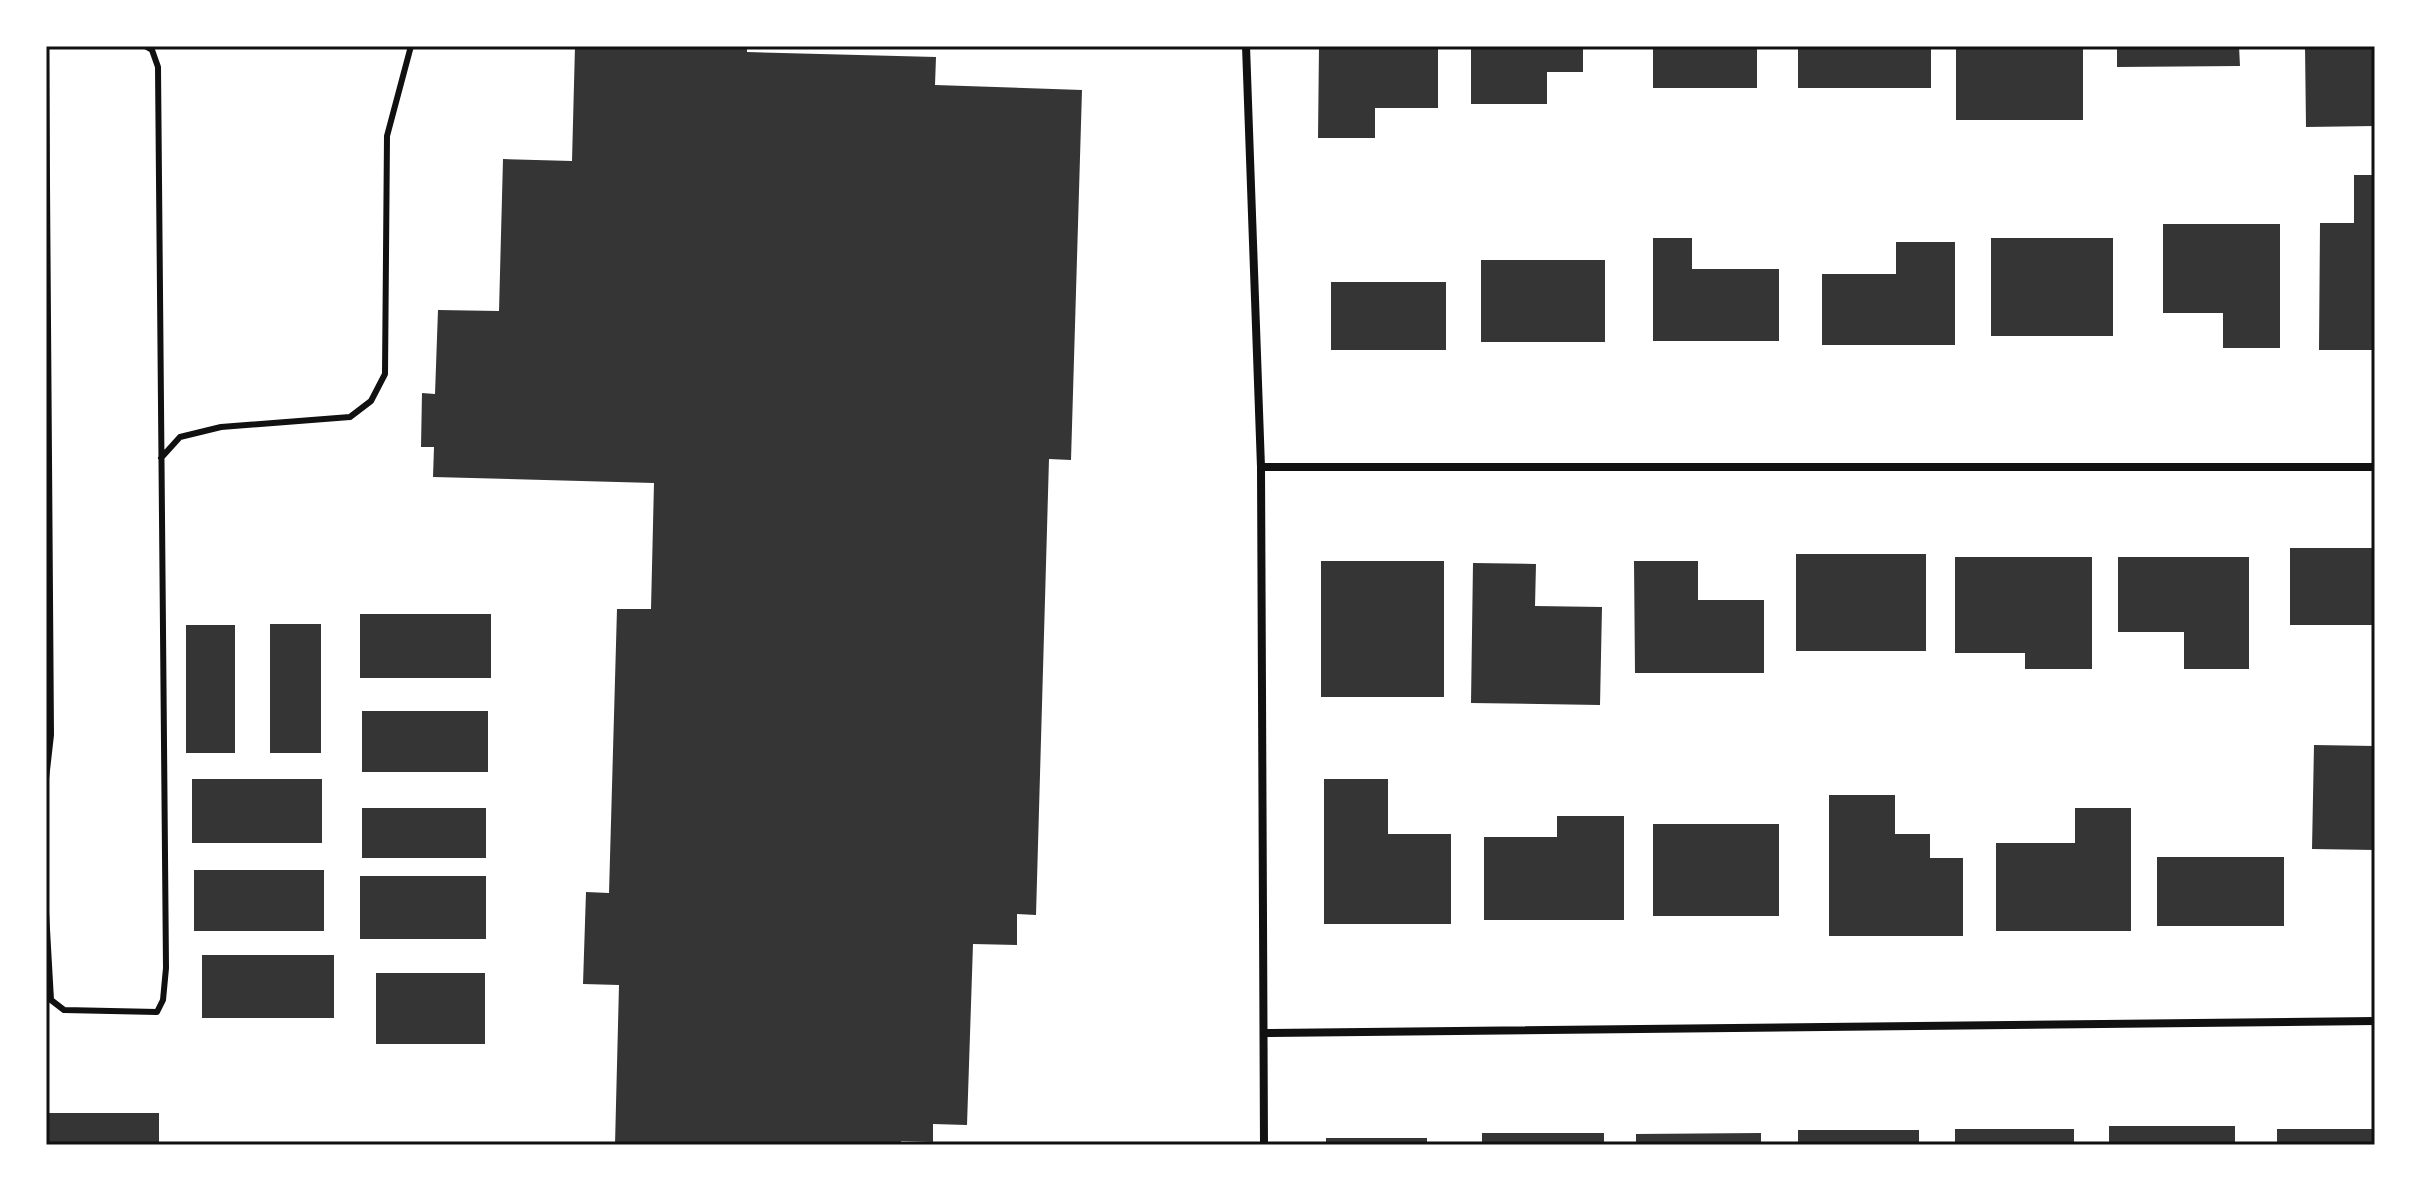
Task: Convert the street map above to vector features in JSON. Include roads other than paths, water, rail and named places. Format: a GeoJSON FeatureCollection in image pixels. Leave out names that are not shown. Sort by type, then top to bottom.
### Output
{"type":"FeatureCollection","features":[{"type":"Feature","properties":{"kind":"street"},"geometry":{"type":"LineString","coordinates":[[1246,46],[1261,467],[1264,1145]]}},
{"type":"Feature","properties":{"kind":"street"},"geometry":{"type":"LineString","coordinates":[[1261,467],[2375,467]]}},
{"type":"Feature","properties":{"kind":"street"},"geometry":{"type":"LineString","coordinates":[[1264,1033],[2375,1021]]}},
{"type":"Feature","properties":{"kind":"lane"},"geometry":{"type":"LineString","coordinates":[[46,46],[51,735],[46,779]]}},
{"type":"Feature","properties":{"kind":"lane"},"geometry":{"type":"LineString","coordinates":[[46,912],[51,1000],[64,1010],[157,1012],[163,1000],[166,968],[158,67],[152,50],[145,46]]}},
{"type":"Feature","properties":{"kind":"lane"},"geometry":{"type":"LineString","coordinates":[[161,458],[180,437],[221,427],[350,417],[371,401],[385,374],[387,136],[411,46]]}}]}
